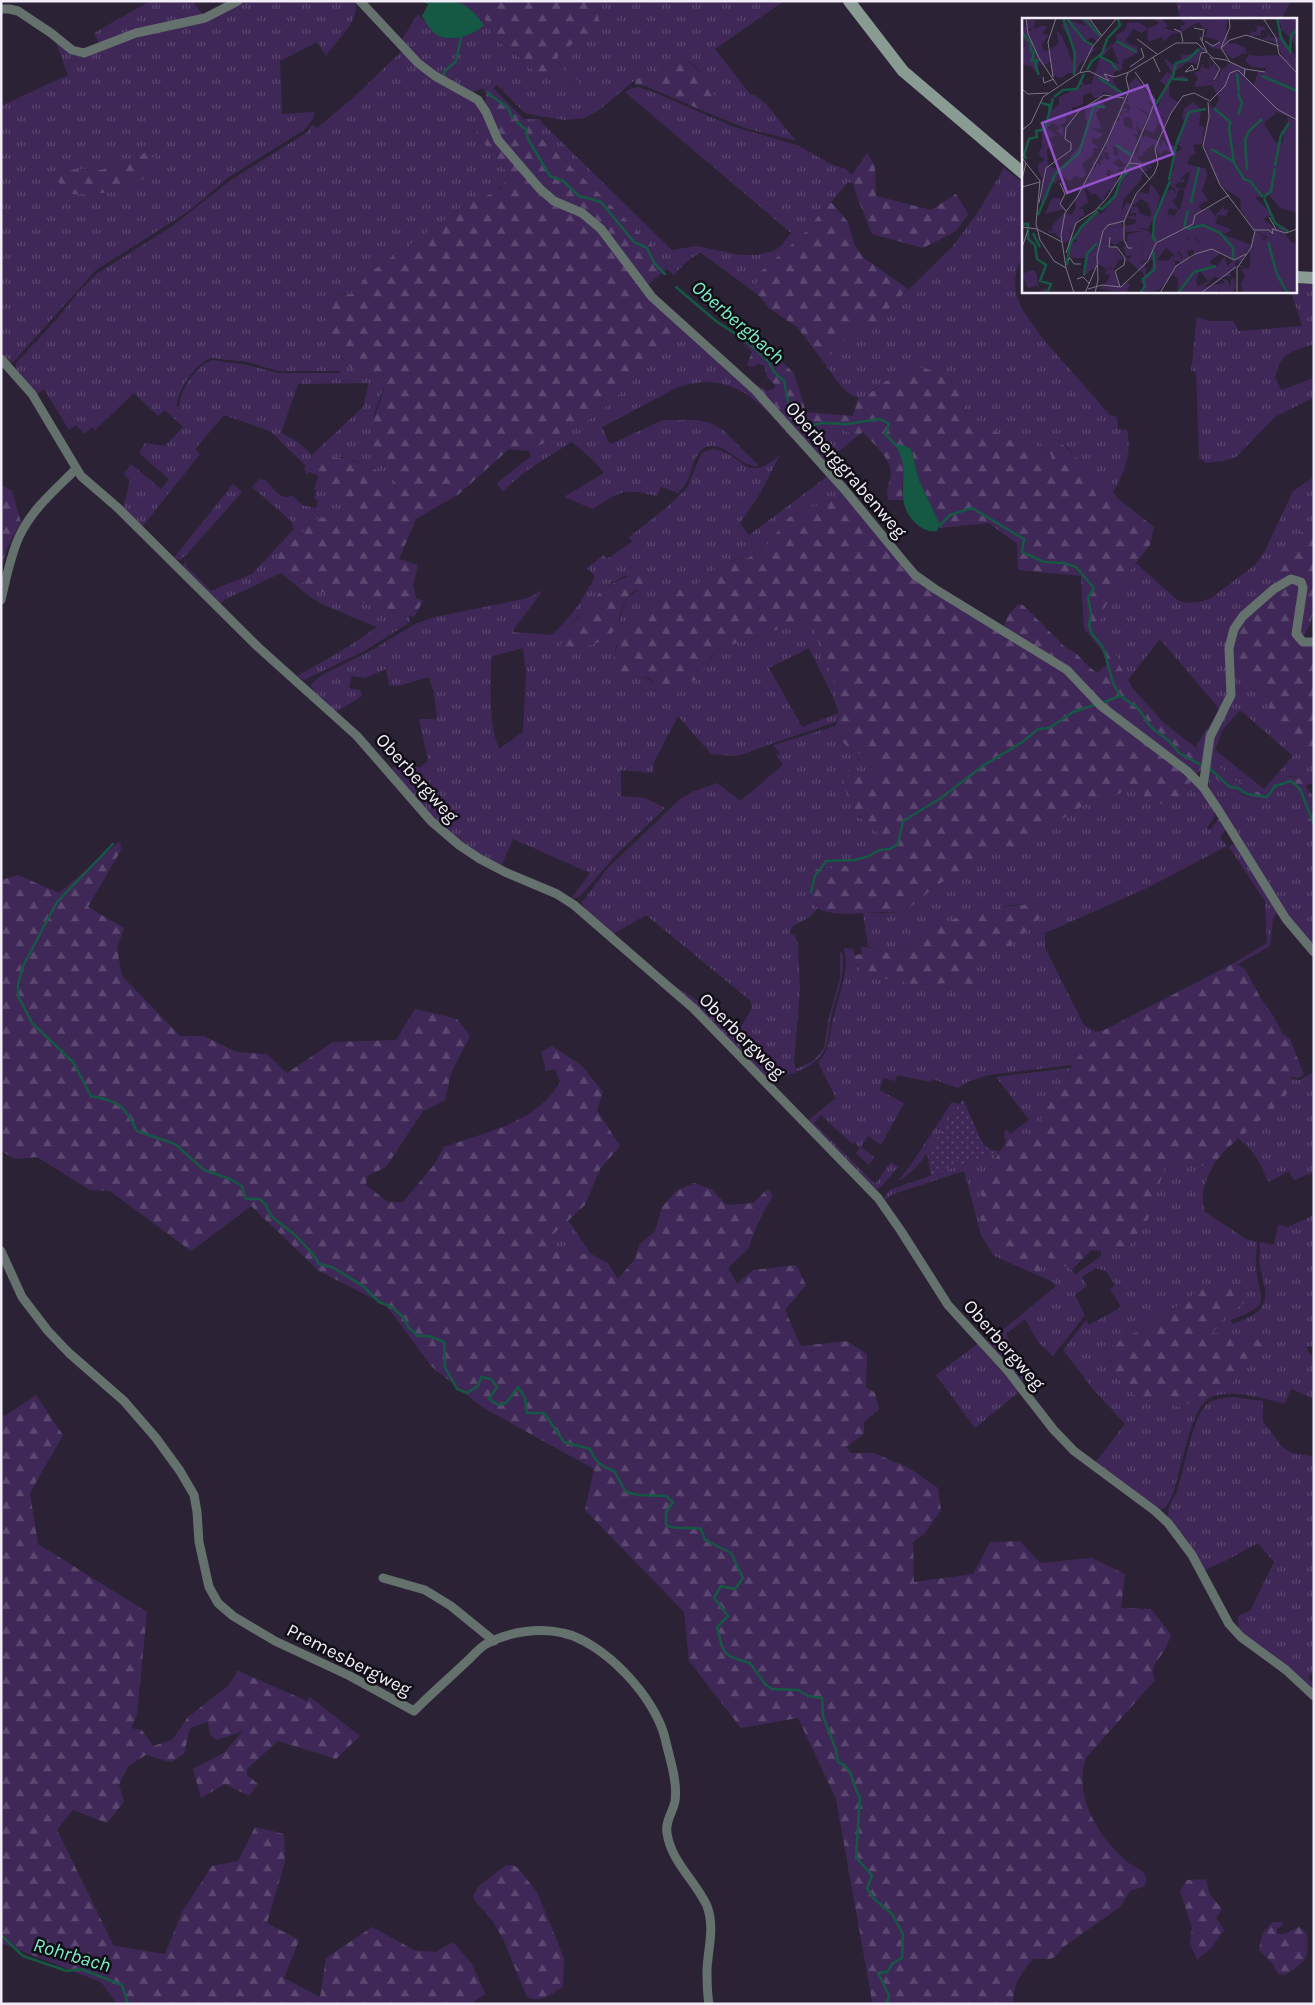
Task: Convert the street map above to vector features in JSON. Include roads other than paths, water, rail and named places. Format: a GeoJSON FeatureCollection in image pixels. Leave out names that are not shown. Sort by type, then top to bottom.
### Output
{"type":"FeatureCollection","features":[{"type":"Feature","properties":{"kind":"main road"},"geometry":{"type":"LineString","coordinates":[[849,1],[903,71],[1022,172]]}},
{"type":"Feature","properties":{"kind":"main road"},"geometry":{"type":"LineString","coordinates":[[1298,278],[1314,278]]}},
{"type":"Feature","properties":{"kind":"street"},"geometry":{"type":"LineString","coordinates":[[1,9],[18,11],[72,50],[84,54],[136,33],[205,18],[238,1]]}},
{"type":"Feature","properties":{"kind":"street","name":"Oberberggrabenweg"},"geometry":{"type":"LineString","coordinates":[[360,1],[418,63],[435,76],[478,100],[486,112],[498,140],[540,189],[554,201],[582,213],[601,229],[652,297],[760,395],[844,489],[915,574],[935,589],[1067,670],[1100,706],[1166,754],[1203,787],[1244,849],[1286,919],[1314,952]]}},
{"type":"Feature","properties":{"kind":"street","name":"Oberbergweg"},"geometry":{"type":"LineString","coordinates":[[1,359],[32,394],[76,469],[91,485],[118,508],[238,628],[357,736],[421,812],[438,828],[466,850],[490,865],[557,894],[574,905],[693,1008],[878,1198],[948,1305],[1008,1371],[1063,1440],[1088,1462],[1155,1511],[1168,1523],[1192,1555],[1225,1619],[1237,1633],[1294,1677],[1314,1696]]}},
{"type":"Feature","properties":{"kind":"street"},"geometry":{"type":"LineString","coordinates":[[1,600],[13,552],[22,531],[36,510],[76,469]]}},
{"type":"Feature","properties":{"kind":"street"},"geometry":{"type":"LineString","coordinates":[[1203,787],[1206,756],[1212,731],[1230,699],[1232,691],[1229,643],[1234,628],[1243,616],[1279,585],[1288,580],[1296,579],[1301,582],[1303,588],[1296,634],[1303,642],[1314,642]]}},
{"type":"Feature","properties":{"kind":"street","name":"Premesbergweg"},"geometry":{"type":"LineString","coordinates":[[1,1251],[17,1287],[38,1319],[69,1353],[124,1401],[156,1438],[180,1471],[194,1495],[200,1542],[209,1586],[218,1603],[232,1616],[275,1641],[350,1676],[414,1711],[483,1647],[513,1634],[545,1631],[563,1632],[577,1637],[614,1662],[635,1682],[647,1698],[664,1735],[676,1790],[675,1802],[666,1827],[668,1840],[674,1855],[706,1906],[711,1924],[707,1970],[709,2004]]}},
{"type":"Feature","properties":{"kind":"street"},"geometry":{"type":"LineString","coordinates":[[383,1578],[425,1590],[451,1606],[494,1641]]}},
{"type":"Feature","properties":{"kind":"waterway","name":"Oberbergbach"},"geometry":{"type":"LineString","coordinates":[[424,1],[430,4]]}},
{"type":"Feature","properties":{"kind":"waterway","name":"Oberbergbach"},"geometry":{"type":"LineString","coordinates":[[445,77],[443,76],[446,70],[456,61],[462,33]]}},
{"type":"Feature","properties":{"kind":"waterway","name":"Oberbergbach"},"geometry":{"type":"LineString","coordinates":[[487,93],[507,107],[513,118]]}},
{"type":"Feature","properties":{"kind":"waterway","name":"Oberbergbach"},"geometry":{"type":"LineString","coordinates":[[517,122],[526,130],[528,139],[550,176],[563,181],[579,196],[601,202],[634,242],[647,248],[654,263],[665,274]]}},
{"type":"Feature","properties":{"kind":"waterway","name":"Oberbergbach"},"geometry":{"type":"LineString","coordinates":[[676,287],[716,321],[749,343],[769,362],[774,372],[784,381],[789,405],[795,416],[813,425],[822,423],[847,424],[880,419],[889,424],[885,434],[900,449]]}},
{"type":"Feature","properties":{"kind":"waterway","name":"Oberbergbach"},"geometry":{"type":"LineString","coordinates":[[937,524],[940,525],[950,515],[972,508],[1024,539],[1022,552],[1044,562],[1064,563],[1076,567],[1094,588],[1088,598],[1091,613],[1089,625],[1092,634],[1103,647],[1113,683],[1120,696],[1137,707],[1151,727],[1170,742],[1179,753],[1203,766]]}},
{"type":"Feature","properties":{"kind":"waterway"},"geometry":{"type":"LineString","coordinates":[[1102,703],[1120,696]]}},
{"type":"Feature","properties":{"kind":"waterway"},"geometry":{"type":"LineString","coordinates":[[811,892],[815,876],[826,861],[855,860],[869,856],[879,850],[890,849],[898,844],[903,821],[941,798],[984,765],[1021,743],[1038,729],[1049,728],[1073,712],[1094,705]]}},
{"type":"Feature","properties":{"kind":"waterway","name":"Oberbergbach"},"geometry":{"type":"LineString","coordinates":[[1208,767],[1230,787],[1238,788],[1247,794],[1267,797],[1275,786],[1291,781],[1300,789],[1314,824]]}},
{"type":"Feature","properties":{"kind":"waterway"},"geometry":{"type":"LineString","coordinates":[[113,844],[57,902],[23,966],[18,985],[18,996],[32,1023],[73,1062],[91,1096],[108,1100],[124,1109],[137,1131],[175,1144],[204,1170],[230,1179],[242,1186],[246,1199],[260,1199],[266,1205],[271,1216],[295,1235],[313,1254],[319,1264],[332,1267],[363,1286],[379,1302],[392,1307],[403,1317],[409,1328],[418,1336],[429,1336],[444,1342],[445,1367],[457,1389],[467,1393],[478,1386],[481,1377],[491,1379],[497,1387],[489,1399],[498,1405],[506,1403],[518,1387],[525,1398],[527,1413],[544,1413],[564,1442],[590,1449],[599,1463],[614,1471],[626,1492],[638,1495],[666,1496],[673,1502],[666,1512],[666,1525],[675,1528],[701,1529],[705,1540],[731,1553],[743,1578],[735,1589],[721,1586],[714,1598],[728,1616],[717,1627],[723,1649],[729,1656],[750,1663],[765,1684],[772,1689],[798,1690],[808,1696],[822,1698],[823,1716],[836,1750],[838,1762],[848,1769],[860,1797],[856,1857],[872,1876],[867,1888],[874,1899],[892,1914],[903,1934],[902,1958],[893,1963],[887,1972],[878,1973],[889,1995],[887,2004]]}},
{"type":"Feature","properties":{"kind":"waterway","name":"Rohrbach"},"geometry":{"type":"LineString","coordinates":[[1,1935],[23,1956],[67,1971],[81,1969],[122,1985],[128,2004]]}}]}
